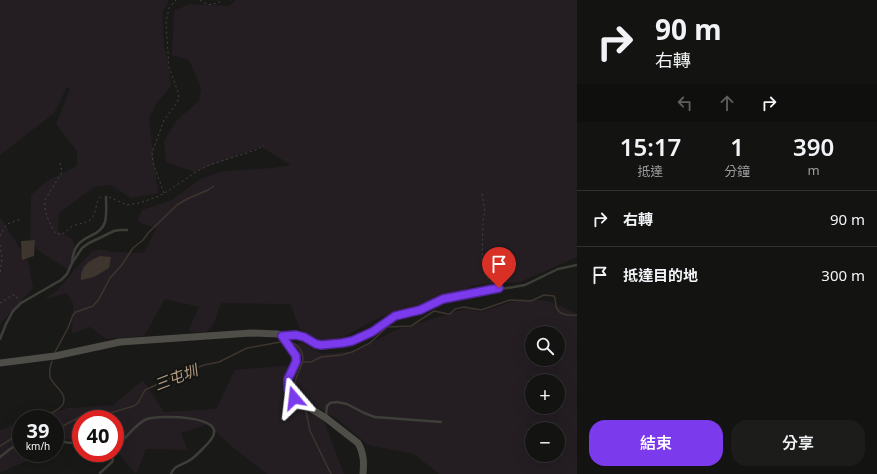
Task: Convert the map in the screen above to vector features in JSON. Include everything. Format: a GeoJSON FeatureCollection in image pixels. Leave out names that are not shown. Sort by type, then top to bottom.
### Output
{"type":"FeatureCollection","features":[{"type":"Feature","properties":{"kind":"street"},"geometry":{"type":"LineString","coordinates":[[0,363],[54,356],[120,342],[251,333],[269,333],[282,336],[296,356],[296,362],[288,379],[288,389],[300,404],[326,418],[358,443],[364,460],[363,474]]}},
{"type":"Feature","properties":{"kind":"lane"},"geometry":{"type":"LineString","coordinates":[[72,263],[72,256],[80,241],[96,232],[103,225],[105,221],[106,197]]}},
{"type":"Feature","properties":{"kind":"lane"},"geometry":{"type":"LineString","coordinates":[[0,339],[13,311],[21,303],[61,280],[67,274],[82,248],[114,231],[127,230]]}},
{"type":"Feature","properties":{"kind":"lane"},"geometry":{"type":"LineString","coordinates":[[282,336],[296,335],[321,345],[352,341],[372,332],[395,316],[420,310],[443,299],[499,288],[525,285],[558,269],[577,265]]}},
{"type":"Feature","properties":{"kind":"lane"},"geometry":{"type":"LineString","coordinates":[[326,418],[327,406],[330,403],[337,402],[348,404],[375,417],[441,422]]}},
{"type":"Feature","properties":{"kind":"lane"},"geometry":{"type":"LineString","coordinates":[[124,440],[139,424],[151,418],[185,418],[206,422],[212,426],[214,433],[212,439],[190,460],[177,466],[171,474]]}},
{"type":"Feature","properties":{"kind":"lane"},"geometry":{"type":"LineString","coordinates":[[0,457],[12,448]]}},
{"type":"Feature","properties":{"kind":"lane"},"geometry":{"type":"LineString","coordinates":[[100,473],[112,462]]}},
{"type":"Feature","properties":{"kind":"path"},"geometry":{"type":"LineString","coordinates":[[164,193],[153,163],[152,154],[164,120],[179,98],[169,67],[166,29],[169,8],[176,0]]}},
{"type":"Feature","properties":{"kind":"path"},"geometry":{"type":"LineString","coordinates":[[200,0],[206,4],[214,4],[223,0]]}},
{"type":"Feature","properties":{"kind":"path"},"geometry":{"type":"LineString","coordinates":[[60,163],[62,172],[44,204],[56,234],[62,234],[71,227],[89,221],[95,212],[100,197],[106,197],[127,205],[139,203],[164,193],[209,165],[256,150],[264,145]]}},
{"type":"Feature","properties":{"kind":"path"},"geometry":{"type":"LineString","coordinates":[[482,194],[485,211],[483,221],[482,261],[489,280],[499,288]]}},
{"type":"Feature","properties":{"kind":"path"},"geometry":{"type":"LineString","coordinates":[[0,236],[7,224],[21,219]]}},
{"type":"Feature","properties":{"kind":"path"},"geometry":{"type":"LineString","coordinates":[[0,245],[2,258],[0,274]]}},
{"type":"Feature","properties":{"kind":"path"},"geometry":{"type":"LineString","coordinates":[[0,303],[5,302],[9,296],[17,296],[18,301],[13,311]]}},
{"type":"Feature","properties":{"kind":"shaded area"},"geometry":{"type":"Polygon","coordinates":[[[0,0],[169,0],[162,13],[164,45],[168,61],[171,86],[156,104],[149,119],[158,193],[131,198],[110,185],[94,187],[59,213],[58,231],[73,239],[75,258],[70,271],[42,253],[30,242],[31,195],[47,181],[77,166],[77,151],[56,124],[70,89],[67,87],[54,113],[0,155],[0,0]]]}},
{"type":"Feature","properties":{"kind":"shaded area"},"geometry":{"type":"Polygon","coordinates":[[[236,0],[577,0],[577,257],[520,282],[476,285],[424,305],[380,317],[343,337],[320,341],[300,329],[290,304],[221,303],[214,323],[206,333],[188,331],[199,307],[165,299],[144,336],[106,339],[90,327],[72,334],[73,303],[67,293],[43,300],[59,289],[75,269],[92,252],[100,249],[113,252],[144,253],[156,229],[137,221],[142,210],[172,200],[200,179],[224,171],[272,168],[291,165],[261,147],[194,172],[166,162],[164,141],[176,121],[199,101],[201,88],[189,60],[172,55],[174,11],[189,4],[229,6],[236,0]]]}},
{"type":"Feature","properties":{"kind":"shaded area"},"geometry":{"type":"Polygon","coordinates":[[[0,217],[28,261],[33,288],[0,324],[0,217]]]}},
{"type":"Feature","properties":{"kind":"shaded area"},"geometry":{"type":"Polygon","coordinates":[[[35,240],[34,256],[22,260],[21,241],[35,240]]]}},
{"type":"Feature","properties":{"kind":"shaded area"},"geometry":{"type":"Polygon","coordinates":[[[100,256],[111,257],[109,268],[94,277],[81,280],[82,271],[86,265],[100,256]]]}},
{"type":"Feature","properties":{"kind":"shaded area"},"geometry":{"type":"Polygon","coordinates":[[[521,299],[549,301],[577,314],[577,474],[439,474],[414,454],[368,445],[336,418],[300,398],[295,381],[302,357],[295,346],[301,342],[322,354],[356,351],[393,331],[467,308],[480,312],[521,299]]]}},
{"type":"Feature","properties":{"kind":"shaded area"},"geometry":{"type":"Polygon","coordinates":[[[290,365],[282,387],[298,407],[324,421],[344,474],[267,474],[235,449],[207,424],[181,433],[188,450],[146,449],[136,474],[124,460],[124,410],[72,410],[72,440],[64,439],[64,410],[61,410],[68,408],[113,405],[143,380],[164,412],[216,409],[235,370],[290,365]]]}},
{"type":"Feature","properties":{"kind":"shaded area"},"geometry":{"type":"Polygon","coordinates":[[[12,425],[12,462],[24,462],[0,473],[0,430],[12,425]]]}},
{"type":"Feature","properties":{"kind":"waterway"},"geometry":{"type":"LineString","coordinates":[[55,352],[73,315],[76,312],[93,306],[99,299],[110,278],[121,266],[133,248],[143,240],[149,232],[177,205],[214,186]]}},
{"type":"Feature","properties":{"kind":"waterway"},"geometry":{"type":"LineString","coordinates":[[302,362],[311,362],[321,357],[341,355],[352,352],[370,343],[387,327],[411,326],[434,311],[450,314],[455,309],[464,307],[481,310],[510,300],[531,301],[544,295],[554,296],[557,309],[561,313],[567,315],[577,315]]}},
{"type":"Feature","properties":{"kind":"waterway","name":"三屯圳"},"geometry":{"type":"LineString","coordinates":[[64,425],[82,416],[110,413],[134,406],[138,403],[145,390],[175,376],[204,365],[219,362],[247,348],[281,342]]}},
{"type":"Feature","properties":{"kind":"waterway","name":"三屯圳"},"geometry":{"type":"LineString","coordinates":[[290,342],[297,345],[302,354],[302,364],[295,380],[295,387],[299,396],[304,402]]}},
{"type":"Feature","properties":{"kind":"waterway"},"geometry":{"type":"LineString","coordinates":[[52,361],[50,377],[64,396],[63,404],[57,410]]}},
{"type":"Feature","properties":{"kind":"waterway","name":"三屯圳"},"geometry":{"type":"LineString","coordinates":[[306,411],[310,431],[331,474]]}},
{"type":"Feature","properties":{"kind":"waterway","name":"三屯圳"},"geometry":{"type":"LineString","coordinates":[[0,446],[12,439]]}},
{"type":"Feature","properties":{"kind":"route"},"geometry":{"type":"LineString","coordinates":[[294,398],[288,389],[288,379],[296,362],[296,356],[282,336],[288,334],[296,335],[321,345],[352,341],[372,332],[395,316],[420,310],[443,299],[499,288]]}}]}
